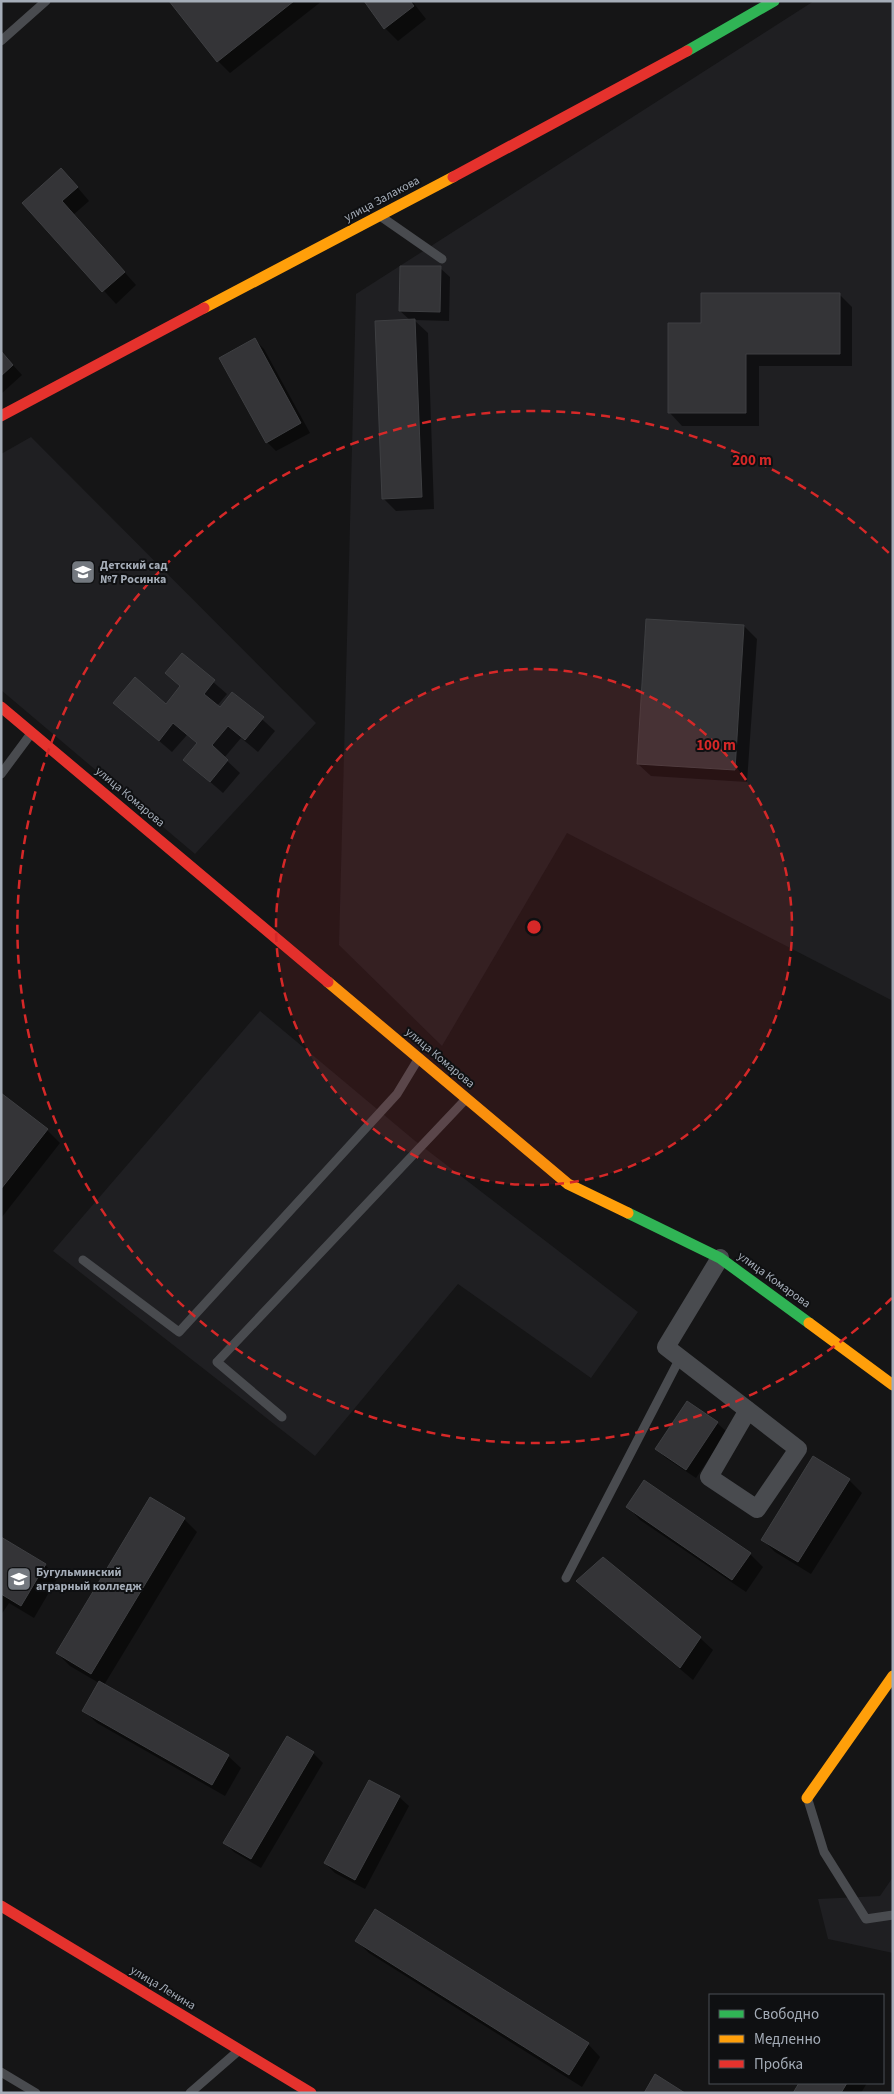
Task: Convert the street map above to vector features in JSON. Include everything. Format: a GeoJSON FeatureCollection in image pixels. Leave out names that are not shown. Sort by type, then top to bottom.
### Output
{"type":"FeatureCollection","features":[{"type":"Feature","properties":{"kind":"street","name":"улица Залакова"},"geometry":{"type":"LineString","coordinates":[[1,416],[658,68],[774,1]]}},
{"type":"Feature","properties":{"kind":"street","name":"улица Комарова"},"geometry":{"type":"LineString","coordinates":[[1,707],[568,1184],[720,1258],[893,1385]]}},
{"type":"Feature","properties":{"kind":"street"},"geometry":{"type":"LineString","coordinates":[[720,1258],[666,1347],[748,1410],[798,1449],[758,1509],[709,1477],[748,1410]]}},
{"type":"Feature","properties":{"kind":"street"},"geometry":{"type":"LineString","coordinates":[[807,1798],[893,1676]]}},
{"type":"Feature","properties":{"kind":"street","name":"улица Ленина"},"geometry":{"type":"LineString","coordinates":[[1,1906],[311,2093]]}},
{"type":"Feature","properties":{"kind":"lane"},"geometry":{"type":"LineString","coordinates":[[1,41],[46,1]]}},
{"type":"Feature","properties":{"kind":"lane"},"geometry":{"type":"LineString","coordinates":[[379,216],[442,258]]}},
{"type":"Feature","properties":{"kind":"lane"},"geometry":{"type":"LineString","coordinates":[[1,774],[32,733]]}},
{"type":"Feature","properties":{"kind":"lane"},"geometry":{"type":"LineString","coordinates":[[83,1260],[178,1332],[398,1094],[418,1058]]}},
{"type":"Feature","properties":{"kind":"lane"},"geometry":{"type":"LineString","coordinates":[[282,1417],[217,1362],[466,1099]]}},
{"type":"Feature","properties":{"kind":"lane"},"geometry":{"type":"LineString","coordinates":[[566,1578],[680,1358]]}},
{"type":"Feature","properties":{"kind":"lane"},"geometry":{"type":"LineString","coordinates":[[807,1798],[824,1852],[866,1919],[893,1915]]}},
{"type":"Feature","properties":{"kind":"lane"},"geometry":{"type":"LineString","coordinates":[[190,2093],[239,2050]]}},
{"type":"Feature","properties":{"kind":"lane"},"geometry":{"type":"LineString","coordinates":[[1,2085],[4,2074],[36,2093]]}},
{"type":"Feature","properties":{"kind":"shaded area"},"geometry":{"type":"Polygon","coordinates":[[[814,1],[893,1],[893,1001],[567,833],[442,1046],[339,945],[356,294],[814,1]]]}},
{"type":"Feature","properties":{"kind":"shaded area","name":"Детский сад №7 Росинка"},"geometry":{"type":"Polygon","coordinates":[[[31,437],[316,723],[195,854],[1,690],[1,454],[31,437]]]}},
{"type":"Feature","properties":{"kind":"shaded area"},"geometry":{"type":"Polygon","coordinates":[[[260,1011],[414,1140],[638,1312],[591,1378],[458,1284],[315,1456],[53,1251],[260,1011]]]}},
{"type":"Feature","properties":{"kind":"shaded area"},"geometry":{"type":"Polygon","coordinates":[[[893,1877],[893,1953],[828,1939],[818,1899],[880,1896],[893,1877]]]}},
{"type":"Feature","properties":{"kind":"building"},"geometry":{"type":"Polygon","coordinates":[[[169,1],[294,1],[217,62],[169,1]]]}},
{"type":"Feature","properties":{"kind":"building"},"geometry":{"type":"Polygon","coordinates":[[[364,1],[410,1],[414,6],[384,29],[364,1]]]}},
{"type":"Feature","properties":{"kind":"building"},"geometry":{"type":"Polygon","coordinates":[[[61,168],[78,187],[62,201],[125,272],[102,292],[22,203],[61,168]]]}},
{"type":"Feature","properties":{"kind":"building"},"geometry":{"type":"Polygon","coordinates":[[[400,266],[441,266],[440,312],[399,311],[400,266]]]}},
{"type":"Feature","properties":{"kind":"building"},"geometry":{"type":"Polygon","coordinates":[[[701,293],[840,293],[840,354],[746,354],[746,413],[668,413],[668,323],[701,323],[701,293]]]}},
{"type":"Feature","properties":{"kind":"building"},"geometry":{"type":"Polygon","coordinates":[[[415,319],[422,497],[382,499],[375,321],[415,319]]]}},
{"type":"Feature","properties":{"kind":"building"},"geometry":{"type":"Polygon","coordinates":[[[255,338],[301,423],[266,443],[219,358],[255,338]]]}},
{"type":"Feature","properties":{"kind":"building"},"geometry":{"type":"Polygon","coordinates":[[[1,351],[13,365],[1,376],[1,351]]]}},
{"type":"Feature","properties":{"kind":"building"},"geometry":{"type":"Polygon","coordinates":[[[646,619],[744,625],[735,770],[637,764],[646,619]]]}},
{"type":"Feature","properties":{"kind":"building"},"geometry":{"type":"Polygon","coordinates":[[[182,653],[215,680],[204,694],[220,707],[232,692],[264,717],[245,740],[228,726],[212,745],[228,760],[210,782],[183,760],[197,743],[173,723],[159,741],[113,703],[135,677],[166,704],[180,686],[165,673],[182,653]]]}},
{"type":"Feature","properties":{"kind":"building"},"geometry":{"type":"Polygon","coordinates":[[[1,1093],[48,1129],[1,1189],[1,1093]]]}},
{"type":"Feature","properties":{"kind":"building"},"geometry":{"type":"Polygon","coordinates":[[[687,1401],[718,1422],[686,1470],[655,1449],[687,1401]]]}},
{"type":"Feature","properties":{"kind":"building"},"geometry":{"type":"Polygon","coordinates":[[[813,1456],[850,1479],[798,1562],[761,1540],[813,1456]]]}},
{"type":"Feature","properties":{"kind":"building"},"geometry":{"type":"Polygon","coordinates":[[[644,1480],[751,1553],[732,1580],[626,1507],[644,1480]]]}},
{"type":"Feature","properties":{"kind":"building"},"geometry":{"type":"Polygon","coordinates":[[[150,1497],[185,1518],[91,1674],[56,1653],[150,1497]]]}},
{"type":"Feature","properties":{"kind":"building","name":"Бугульминский аграрный колледж"},"geometry":{"type":"Polygon","coordinates":[[[1,1537],[46,1564],[21,1606],[1,1594],[1,1537]]]}},
{"type":"Feature","properties":{"kind":"building"},"geometry":{"type":"Polygon","coordinates":[[[603,1557],[701,1637],[680,1668],[576,1581],[603,1557]]]}},
{"type":"Feature","properties":{"kind":"building"},"geometry":{"type":"Polygon","coordinates":[[[99,1681],[229,1755],[212,1785],[82,1711],[99,1681]]]}},
{"type":"Feature","properties":{"kind":"building"},"geometry":{"type":"Polygon","coordinates":[[[287,1736],[314,1752],[251,1859],[223,1843],[287,1736]]]}},
{"type":"Feature","properties":{"kind":"building"},"geometry":{"type":"Polygon","coordinates":[[[369,1780],[400,1796],[355,1880],[324,1863],[369,1780]]]}},
{"type":"Feature","properties":{"kind":"building"},"geometry":{"type":"Polygon","coordinates":[[[375,1909],[589,2043],[569,2075],[355,1941],[375,1909]]]}},
{"type":"Feature","properties":{"kind":"building"},"geometry":{"type":"Polygon","coordinates":[[[655,2074],[685,2093],[644,2093],[655,2074]]]}},
{"type":"Feature","properties":{"kind":"building"},"geometry":{"type":"Polygon","coordinates":[[[798,2084],[846,2084],[841,2093],[793,2093],[798,2084]]]}},
{"type":"Feature","properties":{"kind":"traffic: fast"},"geometry":{"type":"LineString","coordinates":[[687,51],[774,1]]}},
{"type":"Feature","properties":{"kind":"traffic: fast"},"geometry":{"type":"LineString","coordinates":[[628,1213],[720,1258],[809,1323]]}},
{"type":"Feature","properties":{"kind":"traffic: slow"},"geometry":{"type":"LineString","coordinates":[[204,308],[453,177]]}},
{"type":"Feature","properties":{"kind":"traffic: slow"},"geometry":{"type":"LineString","coordinates":[[328,982],[568,1184],[628,1213]]}},
{"type":"Feature","properties":{"kind":"traffic: slow"},"geometry":{"type":"LineString","coordinates":[[809,1323],[893,1385]]}},
{"type":"Feature","properties":{"kind":"traffic: slow"},"geometry":{"type":"LineString","coordinates":[[807,1798],[893,1676]]}},
{"type":"Feature","properties":{"kind":"traffic: jam"},"geometry":{"type":"LineString","coordinates":[[453,177],[687,51]]}},
{"type":"Feature","properties":{"kind":"traffic: jam"},"geometry":{"type":"LineString","coordinates":[[1,416],[204,308]]}},
{"type":"Feature","properties":{"kind":"traffic: jam"},"geometry":{"type":"LineString","coordinates":[[1,707],[328,982]]}},
{"type":"Feature","properties":{"kind":"traffic: jam"},"geometry":{"type":"LineString","coordinates":[[1,1906],[311,2093]]}},
{"type":"Feature","properties":{"kind":"place","name":"Детский сад №7 Росинка"},"geometry":{"type":"Point","coordinates":[83,572]}},
{"type":"Feature","properties":{"kind":"place","name":"Бугульминский аграрный колледж"},"geometry":{"type":"Point","coordinates":[19,1579]}}]}
